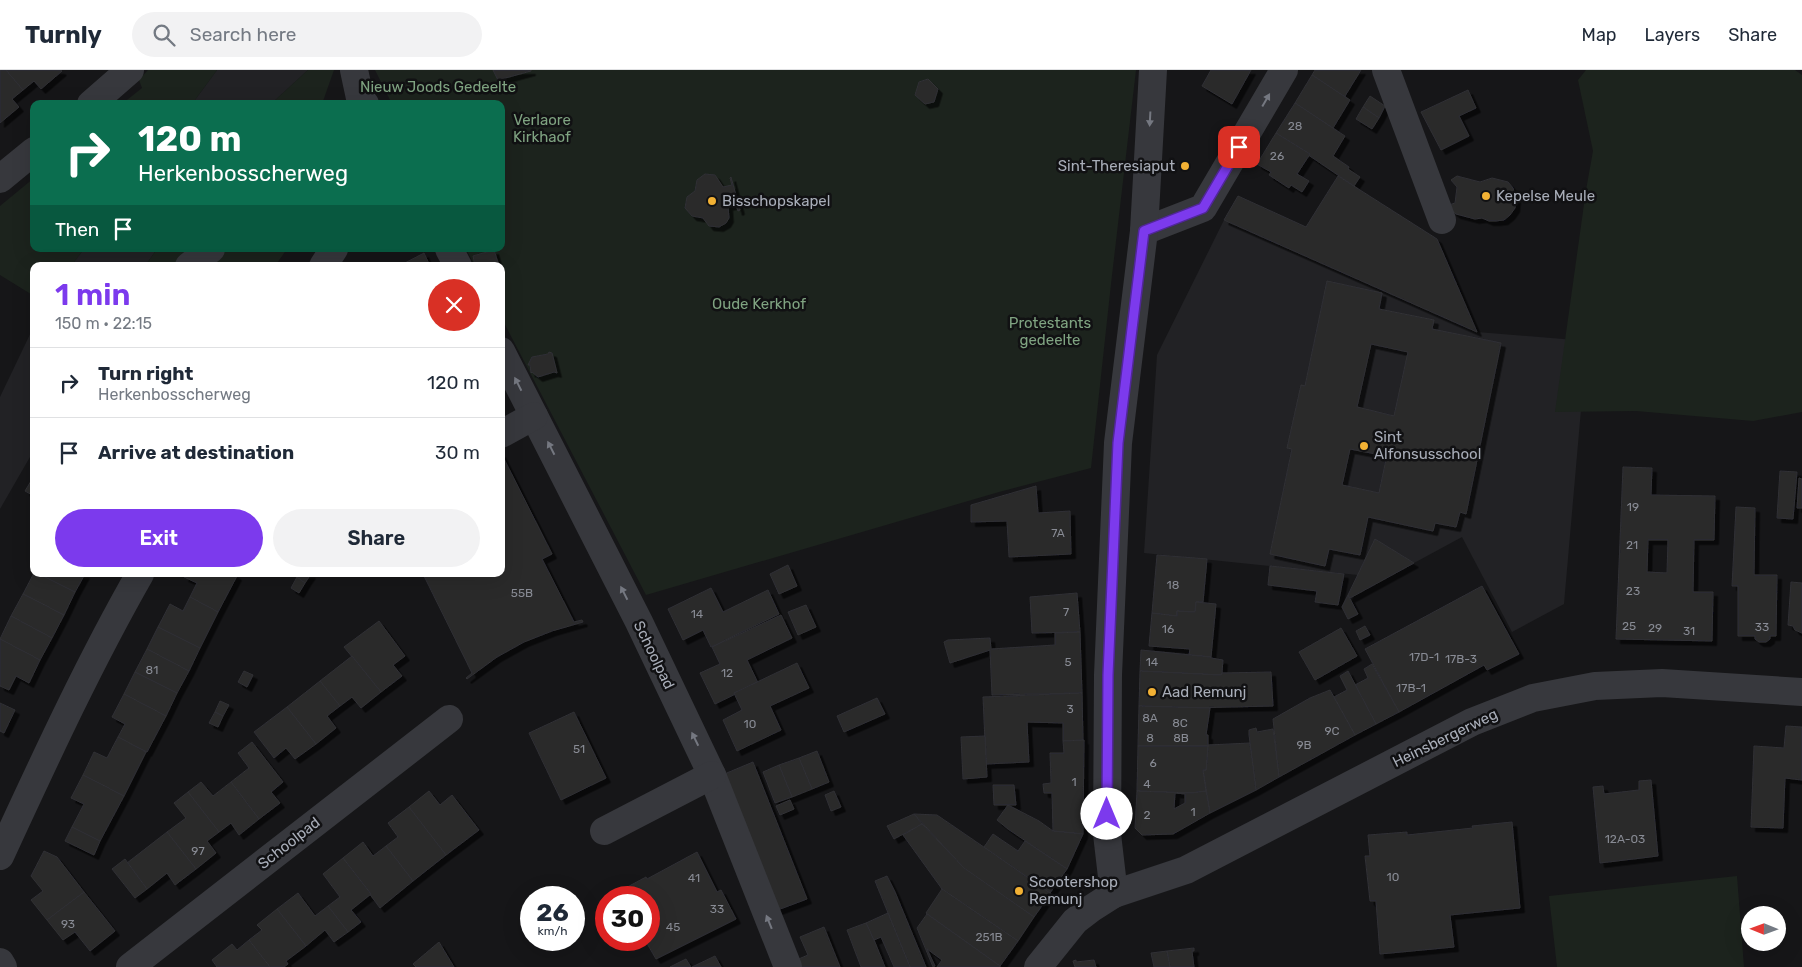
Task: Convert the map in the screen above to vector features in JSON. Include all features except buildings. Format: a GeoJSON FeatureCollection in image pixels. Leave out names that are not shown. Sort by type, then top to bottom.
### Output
{"type":"FeatureCollection","features":[{"type":"Feature","properties":{"kind":"street"},"geometry":{"type":"LineString","coordinates":[[96,100],[130,70]]}},
{"type":"Feature","properties":{"kind":"street"},"geometry":{"type":"LineString","coordinates":[[354,70],[360,100]]}},
{"type":"Feature","properties":{"kind":"street"},"geometry":{"type":"LineString","coordinates":[[1114,894],[1107,834],[1108,685],[1118,443],[1144,231],[1153,70]]}},
{"type":"Feature","properties":{"kind":"street"},"geometry":{"type":"LineString","coordinates":[[1144,231],[1203,208],[1284,70]]}},
{"type":"Feature","properties":{"kind":"street"},"geometry":{"type":"LineString","coordinates":[[1386,70],[1442,220]]}},
{"type":"Feature","properties":{"kind":"street"},"geometry":{"type":"LineString","coordinates":[[0,179],[30,154]]}},
{"type":"Feature","properties":{"kind":"street"},"geometry":{"type":"LineString","coordinates":[[194,262],[206,252]]}},
{"type":"Feature","properties":{"kind":"street","name":"Schoolpad"},"geometry":{"type":"LineString","coordinates":[[505,359],[635,614],[712,775],[788,967]]}},
{"type":"Feature","properties":{"kind":"street"},"geometry":{"type":"LineString","coordinates":[[505,432],[534,416]]}},
{"type":"Feature","properties":{"kind":"street"},"geometry":{"type":"LineString","coordinates":[[0,856],[98,653],[138,577]]}},
{"type":"Feature","properties":{"kind":"street","name":"Heinsbergerweg"},"geometry":{"type":"LineString","coordinates":[[1038,967],[1075,922],[1114,894],[1186,870],[1472,722],[1533,698],[1595,686],[1662,683],[1802,692]]}},
{"type":"Feature","properties":{"kind":"street","name":"Schoolpad"},"geometry":{"type":"LineString","coordinates":[[130,967],[449,719]]}},
{"type":"Feature","properties":{"kind":"street"},"geometry":{"type":"LineString","coordinates":[[604,831],[712,775]]}},
{"type":"Feature","properties":{"kind":"street"},"geometry":{"type":"LineString","coordinates":[[0,962],[3,967]]}},
{"type":"Feature","properties":{"kind":"shaded area"},"geometry":{"type":"Polygon","coordinates":[[[217,70],[308,70],[275,100],[195,100],[217,70]]]}},
{"type":"Feature","properties":{"kind":"shaded area","name":"Sint Alfonsusschool"},"geometry":{"type":"Polygon","coordinates":[[[1224,220],[1477,332],[1587,341],[1564,604],[1512,632],[1462,537],[1414,563],[1375,540],[1358,575],[1144,553],[1157,355],[1224,220]]]}},
{"type":"Feature","properties":{"kind":"shaded area"},"geometry":{"type":"Polygon","coordinates":[[[82,252],[155,252],[148,262],[74,262],[82,252]]]}},
{"type":"Feature","properties":{"kind":"shaded area"},"geometry":{"type":"Polygon","coordinates":[[[30,334],[30,457],[0,509],[0,397],[30,334]]]}},
{"type":"Feature","properties":{"kind":"green space"},"geometry":{"type":"Polygon","coordinates":[[[148,70],[217,70],[195,100],[127,100],[142,88],[139,80],[148,70]]]}},
{"type":"Feature","properties":{"kind":"green space"},"geometry":{"type":"Polygon","coordinates":[[[308,70],[334,70],[323,100],[275,100],[308,70]]]}},
{"type":"Feature","properties":{"kind":"green space","name":"Oude Kerkhof"},"geometry":{"type":"Polygon","coordinates":[[[375,70],[1136,70],[1091,468],[999,492],[646,595],[505,325],[505,262],[473,262],[468,252],[505,252],[505,100],[390,100],[375,70]]]}},
{"type":"Feature","properties":{"kind":"green space"},"geometry":{"type":"Polygon","coordinates":[[[1586,70],[1795,70],[1802,75],[1802,412],[1753,421],[1636,411],[1555,412],[1593,151],[1578,80],[1586,70]]]}},
{"type":"Feature","properties":{"kind":"green space"},"geometry":{"type":"Polygon","coordinates":[[[30,181],[30,252],[82,252],[74,262],[30,262],[30,294],[0,275],[0,206],[30,181]]]}},
{"type":"Feature","properties":{"kind":"green space"},"geometry":{"type":"Polygon","coordinates":[[[155,252],[191,252],[180,262],[148,262],[155,252]]]}},
{"type":"Feature","properties":{"kind":"green space"},"geometry":{"type":"Polygon","coordinates":[[[220,252],[285,252],[278,262],[209,262],[220,252]]]}},
{"type":"Feature","properties":{"kind":"green space"},"geometry":{"type":"Polygon","coordinates":[[[1737,876],[1741,951],[1743,951],[1744,967],[1557,967],[1549,896],[1737,876]]]}},
{"type":"Feature","properties":{"kind":"place","name":"Sint-Theresiaput"},"geometry":{"type":"Point","coordinates":[1185,166]}},
{"type":"Feature","properties":{"kind":"place","name":"Kepelse Meule"},"geometry":{"type":"Point","coordinates":[1486,196]}},
{"type":"Feature","properties":{"kind":"place","name":"Bisschopskapel"},"geometry":{"type":"Point","coordinates":[712,201]}},
{"type":"Feature","properties":{"kind":"place","name":"Sint Alfonsusschool"},"geometry":{"type":"Point","coordinates":[1364,446]}},
{"type":"Feature","properties":{"kind":"place","name":"Aad Remunj"},"geometry":{"type":"Point","coordinates":[1152,692]}},
{"type":"Feature","properties":{"kind":"place","name":"Scootershop Remunj"},"geometry":{"type":"Point","coordinates":[1019,891]}},
{"type":"Feature","properties":{"kind":"route"},"geometry":{"type":"LineString","coordinates":[[1107,814],[1108,675],[1118,443],[1144,231],[1203,208],[1239,147]]}},
{"type":"Feature","properties":{"kind":"park label","name":"Nieuw Joods Gedeelte"},"geometry":{"type":"Point","coordinates":[438,87]}},
{"type":"Feature","properties":{"kind":"park label","name":"Verlaore Kirkhaof"},"geometry":{"type":"Point","coordinates":[542,128]}},
{"type":"Feature","properties":{"kind":"park label","name":"Protestants gedeelte"},"geometry":{"type":"Point","coordinates":[1050,332]}}]}
